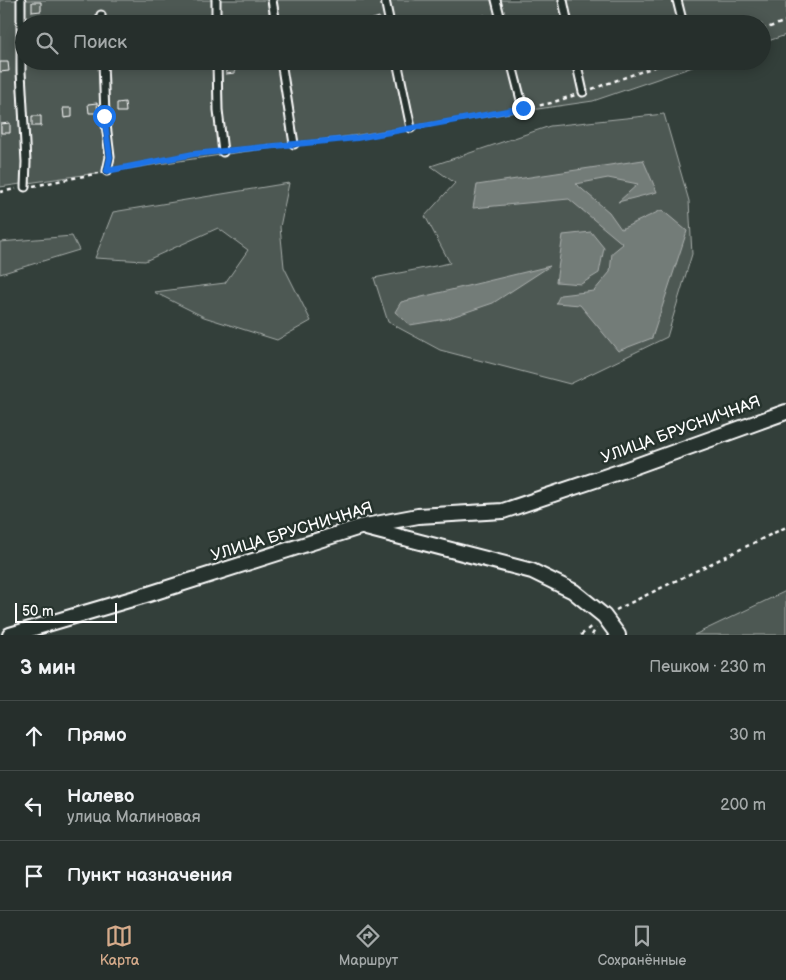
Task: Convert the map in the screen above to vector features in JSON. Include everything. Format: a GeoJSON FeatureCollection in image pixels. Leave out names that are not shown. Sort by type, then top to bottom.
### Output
{"type":"FeatureCollection","features":[{"type":"Feature","properties":{"kind":"street","name":"УЛИЦА БРУСНИЧНАЯ"},"geometry":{"type":"LineString","coordinates":[[10,635],[149,594],[360,527],[418,516],[503,511],[786,412]]}},
{"type":"Feature","properties":{"kind":"street"},"geometry":{"type":"LineString","coordinates":[[360,527],[429,543],[532,571],[573,591],[604,616],[618,635]]}},
{"type":"Feature","properties":{"kind":"lane"},"geometry":{"type":"LineString","coordinates":[[20,0],[20,15]]}},
{"type":"Feature","properties":{"kind":"lane"},"geometry":{"type":"LineString","coordinates":[[216,0],[216,15]]}},
{"type":"Feature","properties":{"kind":"lane"},"geometry":{"type":"LineString","coordinates":[[272,0],[274,15]]}},
{"type":"Feature","properties":{"kind":"lane"},"geometry":{"type":"LineString","coordinates":[[385,0],[388,15]]}},
{"type":"Feature","properties":{"kind":"lane"},"geometry":{"type":"LineString","coordinates":[[496,0],[500,15]]}},
{"type":"Feature","properties":{"kind":"lane"},"geometry":{"type":"LineString","coordinates":[[563,0],[566,15]]}},
{"type":"Feature","properties":{"kind":"lane"},"geometry":{"type":"LineString","coordinates":[[677,0],[681,15]]}},
{"type":"Feature","properties":{"kind":"lane"},"geometry":{"type":"LineString","coordinates":[[20,70],[26,162],[25,187]]}},
{"type":"Feature","properties":{"kind":"lane"},"geometry":{"type":"LineString","coordinates":[[103,70],[104,116],[110,157],[107,171]]}},
{"type":"Feature","properties":{"kind":"lane"},"geometry":{"type":"LineString","coordinates":[[217,70],[218,110],[222,152]]}},
{"type":"Feature","properties":{"kind":"lane"},"geometry":{"type":"LineString","coordinates":[[282,70],[294,144]]}},
{"type":"Feature","properties":{"kind":"lane"},"geometry":{"type":"LineString","coordinates":[[399,70],[411,128]]}},
{"type":"Feature","properties":{"kind":"lane"},"geometry":{"type":"LineString","coordinates":[[513,70],[523,108]]}},
{"type":"Feature","properties":{"kind":"lane"},"geometry":{"type":"LineString","coordinates":[[578,70],[583,92]]}},
{"type":"Feature","properties":{"kind":"path"},"geometry":{"type":"LineString","coordinates":[[771,27],[786,21]]}},
{"type":"Feature","properties":{"kind":"path"},"geometry":{"type":"LineString","coordinates":[[0,192],[193,154],[357,138],[551,103],[645,70]]}},
{"type":"Feature","properties":{"kind":"path"},"geometry":{"type":"LineString","coordinates":[[604,616],[786,527]]}},
{"type":"Feature","properties":{"kind":"shaded area"},"geometry":{"type":"Polygon","coordinates":[[[0,0],[786,0],[786,35],[771,40],[771,15],[15,15],[15,70],[684,70],[593,101],[0,187],[0,0]]]}},
{"type":"Feature","properties":{"kind":"shaded area"},"geometry":{"type":"Polygon","coordinates":[[[664,114],[689,201],[692,254],[667,337],[570,384],[440,350],[388,322],[374,278],[450,263],[425,216],[455,183],[431,166],[550,126],[664,114]]]}},
{"type":"Feature","properties":{"kind":"shaded area"},"geometry":{"type":"Polygon","coordinates":[[[643,160],[657,192],[618,202],[638,184],[608,178],[576,184],[609,212],[621,229],[662,210],[687,231],[652,338],[618,351],[580,305],[556,303],[560,295],[594,291],[610,272],[612,253],[623,244],[569,199],[473,208],[477,185],[643,160]]]}},
{"type":"Feature","properties":{"kind":"shaded area"},"geometry":{"type":"Polygon","coordinates":[[[289,183],[280,227],[284,267],[311,321],[277,340],[204,317],[154,292],[225,283],[248,250],[218,228],[145,261],[95,258],[113,212],[289,183]]]}},
{"type":"Feature","properties":{"kind":"shaded area"},"geometry":{"type":"Polygon","coordinates":[[[591,232],[604,248],[599,273],[581,284],[556,282],[563,235],[591,232]]]}},
{"type":"Feature","properties":{"kind":"shaded area"},"geometry":{"type":"Polygon","coordinates":[[[72,236],[79,250],[0,274],[0,242],[72,236]]]}},
{"type":"Feature","properties":{"kind":"shaded area"},"geometry":{"type":"Polygon","coordinates":[[[550,266],[493,303],[446,319],[410,325],[395,312],[401,302],[550,266]]]}},
{"type":"Feature","properties":{"kind":"shaded area"},"geometry":{"type":"Polygon","coordinates":[[[786,591],[786,635],[694,635],[786,591]]]}},
{"type":"Feature","properties":{"kind":"building"},"geometry":{"type":"Polygon","coordinates":[[[32,2],[41,2],[41,11],[32,12],[32,2]]]}},
{"type":"Feature","properties":{"kind":"building"},"geometry":{"type":"Polygon","coordinates":[[[0,62],[8,62],[9,71],[0,72],[0,62]]]}},
{"type":"Feature","properties":{"kind":"building"},"geometry":{"type":"Polygon","coordinates":[[[226,70],[235,70],[235,73],[226,74],[226,70]]]}},
{"type":"Feature","properties":{"kind":"building"},"geometry":{"type":"Polygon","coordinates":[[[125,102],[126,112],[117,112],[117,103],[125,102]]]}},
{"type":"Feature","properties":{"kind":"building"},"geometry":{"type":"Polygon","coordinates":[[[97,103],[98,113],[89,113],[88,104],[97,103]]]}},
{"type":"Feature","properties":{"kind":"building"},"geometry":{"type":"Polygon","coordinates":[[[63,108],[72,108],[72,117],[64,118],[63,108]]]}},
{"type":"Feature","properties":{"kind":"building"},"geometry":{"type":"Polygon","coordinates":[[[32,116],[41,116],[41,126],[32,126],[32,116]]]}},
{"type":"Feature","properties":{"kind":"building"},"geometry":{"type":"Polygon","coordinates":[[[10,123],[10,133],[1,133],[1,124],[10,123]]]}},
{"type":"Feature","properties":{"kind":"route"},"geometry":{"type":"LineString","coordinates":[[104,116],[110,157],[107,171],[193,154],[357,138],[523,108]]}}]}
